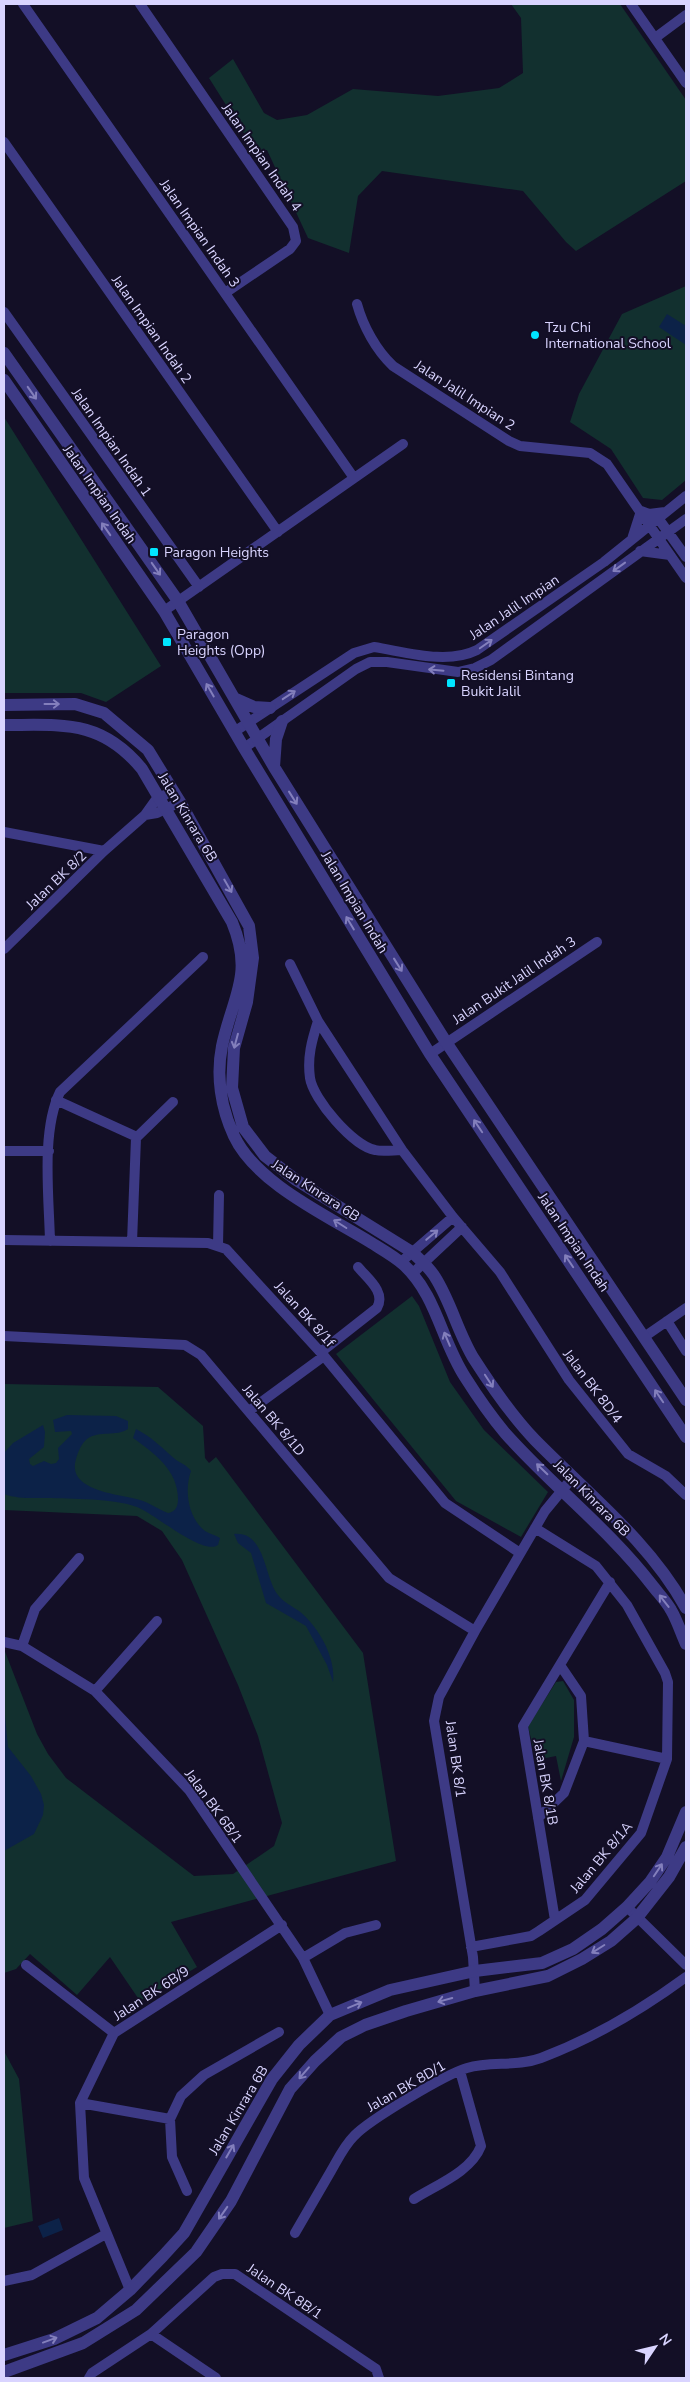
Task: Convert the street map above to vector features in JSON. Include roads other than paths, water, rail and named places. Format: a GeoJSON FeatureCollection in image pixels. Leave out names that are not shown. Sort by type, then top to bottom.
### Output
{"type":"FeatureCollection","features":[{"type":"Feature","properties":{"kind":"street","name":"Jalan Impian Indah 3"},"geometry":{"type":"LineString","coordinates":[[23,4],[354,478]]}},
{"type":"Feature","properties":{"kind":"street","name":"Jalan Impian Indah 4"},"geometry":{"type":"LineString","coordinates":[[140,4],[293,227],[296,241],[290,249],[225,294]]}},
{"type":"Feature","properties":{"kind":"street"},"geometry":{"type":"LineString","coordinates":[[631,4],[686,83]]}},
{"type":"Feature","properties":{"kind":"street"},"geometry":{"type":"LineString","coordinates":[[655,38],[686,15]]}},
{"type":"Feature","properties":{"kind":"street","name":"Jalan Impian Indah 2"},"geometry":{"type":"LineString","coordinates":[[4,142],[278,532]]}},
{"type":"Feature","properties":{"kind":"street","name":"Jalan Jalil Impian 2"},"geometry":{"type":"LineString","coordinates":[[357,304],[361,319],[392,366],[520,446],[590,453],[607,464],[641,512],[658,518]]}},
{"type":"Feature","properties":{"kind":"street","name":"Jalan Impian Indah 1"},"geometry":{"type":"LineString","coordinates":[[4,312],[199,587]]}},
{"type":"Feature","properties":{"kind":"street","name":"Jalan Impian Indah"},"geometry":{"type":"LineString","coordinates":[[4,353],[178,601],[274,767],[446,1042],[686,1400]]}},
{"type":"Feature","properties":{"kind":"street","name":"Jalan Impian Indah"},"geometry":{"type":"LineString","coordinates":[[4,380],[164,611],[234,732],[430,1054],[686,1437]]}},
{"type":"Feature","properties":{"kind":"street"},"geometry":{"type":"LineString","coordinates":[[164,611],[403,444]]}},
{"type":"Feature","properties":{"kind":"street","name":"Jalan Jalil Impian"},"geometry":{"type":"LineString","coordinates":[[234,732],[354,653],[364,649],[374,647],[442,657],[466,656],[604,562],[686,496]]}},
{"type":"Feature","properties":{"kind":"street"},"geometry":{"type":"LineString","coordinates":[[632,539],[641,512],[648,514],[658,518],[686,557]]}},
{"type":"Feature","properties":{"kind":"street"},"geometry":{"type":"LineString","coordinates":[[658,518],[658,538],[686,578]]}},
{"type":"Feature","properties":{"kind":"street"},"geometry":{"type":"LineString","coordinates":[[679,546],[678,539],[684,521]]}},
{"type":"Feature","properties":{"kind":"street","name":"Jalan Jalil Impian"},"geometry":{"type":"LineString","coordinates":[[244,748],[356,669],[370,662],[386,662],[458,672],[475,668],[491,660],[684,521]]}},
{"type":"Feature","properties":{"kind":"street"},"geometry":{"type":"LineString","coordinates":[[640,551],[670,555]]}},
{"type":"Feature","properties":{"kind":"street"},"geometry":{"type":"LineString","coordinates":[[236,700],[254,707],[270,708]]}},
{"type":"Feature","properties":{"kind":"street","name":"Jalan Kinrara 6B"},"geometry":{"type":"LineString","coordinates":[[4,705],[75,704],[104,713],[148,750],[180,802],[249,926],[253,958],[247,1002],[234,1048],[232,1088],[244,1127],[265,1156],[272,1162],[296,1180],[412,1252],[423,1263],[434,1275],[473,1356],[500,1398],[534,1439],[623,1523],[676,1589],[686,1608]]}},
{"type":"Feature","properties":{"kind":"street"},"geometry":{"type":"LineString","coordinates":[[274,767],[276,739],[282,722]]}},
{"type":"Feature","properties":{"kind":"street","name":"Jalan Kinrara 6B"},"geometry":{"type":"LineString","coordinates":[[4,725],[68,726],[113,740],[130,755],[163,803],[232,922],[242,949],[243,968],[237,997],[222,1047],[220,1075],[221,1097],[234,1136],[258,1170],[279,1186],[401,1262],[412,1273],[432,1302],[460,1370],[482,1404],[505,1433],[628,1554],[671,1610],[686,1644]]}},
{"type":"Feature","properties":{"kind":"street"},"geometry":{"type":"LineString","coordinates":[[163,803],[173,790]]}},
{"type":"Feature","properties":{"kind":"street"},"geometry":{"type":"LineString","coordinates":[[163,803],[180,802]]}},
{"type":"Feature","properties":{"kind":"street","name":"Jalan BK 8/2"},"geometry":{"type":"LineString","coordinates":[[4,948],[104,851],[163,803]]}},
{"type":"Feature","properties":{"kind":"street"},"geometry":{"type":"LineString","coordinates":[[4,832],[104,851]]}},
{"type":"Feature","properties":{"kind":"street","name":"Jalan Bukit Jalil Indah 3"},"geometry":{"type":"LineString","coordinates":[[430,1054],[597,942]]}},
{"type":"Feature","properties":{"kind":"street"},"geometry":{"type":"LineString","coordinates":[[50,1241],[49,1151],[52,1114],[56,1100],[66,1086],[204,957]]}},
{"type":"Feature","properties":{"kind":"street","name":"Jalan BK 8D/4"},"geometry":{"type":"LineString","coordinates":[[290,964],[318,1021],[402,1150],[453,1217],[500,1272],[569,1380],[628,1454],[666,1476],[686,1495]]}},
{"type":"Feature","properties":{"kind":"street"},"geometry":{"type":"LineString","coordinates":[[318,1021],[309,1049],[310,1079],[329,1114],[354,1140],[374,1150],[402,1150]]}},
{"type":"Feature","properties":{"kind":"street"},"geometry":{"type":"LineString","coordinates":[[56,1100],[137,1137]]}},
{"type":"Feature","properties":{"kind":"street"},"geometry":{"type":"LineString","coordinates":[[132,1242],[137,1137],[173,1102]]}},
{"type":"Feature","properties":{"kind":"street"},"geometry":{"type":"LineString","coordinates":[[4,1151],[49,1151]]}},
{"type":"Feature","properties":{"kind":"street"},"geometry":{"type":"LineString","coordinates":[[4,1240],[208,1243],[218,1246],[219,1195]]}},
{"type":"Feature","properties":{"kind":"street"},"geometry":{"type":"LineString","coordinates":[[401,1262],[453,1217]]}},
{"type":"Feature","properties":{"kind":"street"},"geometry":{"type":"LineString","coordinates":[[412,1273],[462,1227]]}},
{"type":"Feature","properties":{"kind":"street","name":"Jalan BK 8/1f"},"geometry":{"type":"LineString","coordinates":[[218,1246],[226,1249],[322,1354],[445,1503],[520,1553]]}},
{"type":"Feature","properties":{"kind":"street"},"geometry":{"type":"LineString","coordinates":[[249,1411],[378,1308],[381,1297],[358,1267]]}},
{"type":"Feature","properties":{"kind":"street"},"geometry":{"type":"LineString","coordinates":[[644,1337],[686,1308]]}},
{"type":"Feature","properties":{"kind":"street"},"geometry":{"type":"LineString","coordinates":[[667,1321],[686,1351]]}},
{"type":"Feature","properties":{"kind":"street","name":"Jalan BK 8/1D"},"geometry":{"type":"LineString","coordinates":[[4,1336],[185,1345],[201,1355],[389,1578],[475,1631]]}},
{"type":"Feature","properties":{"kind":"street","name":"Jalan BK 8/1"},"geometry":{"type":"LineString","coordinates":[[475,1991],[475,1971],[434,1721],[439,1696],[475,1631],[545,1511],[573,1477]]}},
{"type":"Feature","properties":{"kind":"street","name":"Jalan BK 8/1A"},"geometry":{"type":"LineString","coordinates":[[471,1947],[531,1936],[591,1894],[641,1833],[667,1759],[668,1682],[665,1673],[627,1605],[596,1566],[535,1528]]}},
{"type":"Feature","properties":{"kind":"street"},"geometry":{"type":"LineString","coordinates":[[22,1646],[35,1608],[79,1558]]}},
{"type":"Feature","properties":{"kind":"street","name":"Jalan BK 8/1B"},"geometry":{"type":"LineString","coordinates":[[555,1920],[523,1726],[610,1582]]}},
{"type":"Feature","properties":{"kind":"street"},"geometry":{"type":"LineString","coordinates":[[95,1691],[158,1621]]}},
{"type":"Feature","properties":{"kind":"street","name":"Jalan BK 6B/1"},"geometry":{"type":"LineString","coordinates":[[4,1642],[22,1646],[95,1691],[189,1790],[303,1958],[330,2015]]}},
{"type":"Feature","properties":{"kind":"street"},"geometry":{"type":"LineString","coordinates":[[538,1818],[564,1793],[584,1742],[581,1696],[560,1665]]}},
{"type":"Feature","properties":{"kind":"street"},"geometry":{"type":"LineString","coordinates":[[584,1742],[667,1759]]}},
{"type":"Feature","properties":{"kind":"street","name":"Jalan Kinrara 6B"},"geometry":{"type":"LineString","coordinates":[[4,2355],[54,2339],[97,2318],[130,2290],[184,2233],[272,2079],[299,2045],[330,2015],[390,1990],[475,1971],[542,1963],[580,1944],[627,1908],[650,1882],[667,1857],[686,1812]]}},
{"type":"Feature","properties":{"kind":"street"},"geometry":{"type":"LineString","coordinates":[[8,2373],[82,2343],[136,2310],[196,2252],[231,2202],[290,2089],[315,2061],[341,2037],[365,2025],[406,2010],[475,1991],[548,1976],[582,1959],[611,1941],[636,1918],[669,1878],[686,1847]]}},
{"type":"Feature","properties":{"kind":"street"},"geometry":{"type":"LineString","coordinates":[[627,1908],[686,1965]]}},
{"type":"Feature","properties":{"kind":"street","name":"Jalan BK 6B/9"},"geometry":{"type":"LineString","coordinates":[[130,2290],[84,2178],[80,2103],[114,2033],[282,1925]]}},
{"type":"Feature","properties":{"kind":"street"},"geometry":{"type":"LineString","coordinates":[[303,1958],[345,1934],[376,1925]]}},
{"type":"Feature","properties":{"kind":"street"},"geometry":{"type":"LineString","coordinates":[[26,1965],[114,2033]]}},
{"type":"Feature","properties":{"kind":"street","name":"Jalan BK 8D/1"},"geometry":{"type":"LineString","coordinates":[[295,2233],[342,2152],[362,2128],[460,2071],[487,2064],[522,2063],[580,2042],[611,2027],[686,1977]]}},
{"type":"Feature","properties":{"kind":"street"},"geometry":{"type":"LineString","coordinates":[[187,2191],[172,2157],[170,2119],[181,2096],[204,2075],[279,2032]]}},
{"type":"Feature","properties":{"kind":"street"},"geometry":{"type":"LineString","coordinates":[[414,2199],[465,2168],[477,2156],[481,2146],[460,2071]]}},
{"type":"Feature","properties":{"kind":"street"},"geometry":{"type":"LineString","coordinates":[[80,2103],[170,2119]]}},
{"type":"Feature","properties":{"kind":"street"},"geometry":{"type":"LineString","coordinates":[[4,2281],[32,2275],[106,2234]]}},
{"type":"Feature","properties":{"kind":"street","name":"Jalan BK 8B/1"},"geometry":{"type":"LineString","coordinates":[[90,2378],[92,2373],[151,2334],[214,2277],[222,2274],[235,2274],[376,2369],[379,2378]]}},
{"type":"Feature","properties":{"kind":"street"},"geometry":{"type":"LineString","coordinates":[[151,2334],[216,2378]]}},
{"type":"Feature","properties":{"kind":"water"},"geometry":{"type":"Polygon","coordinates":[[[667,314],[686,326],[686,345],[659,327],[667,314]]]}},
{"type":"Feature","properties":{"kind":"water"},"geometry":{"type":"Polygon","coordinates":[[[67,1415],[116,1416],[128,1421],[128,1429],[119,1433],[92,1436],[80,1448],[75,1470],[79,1478],[87,1485],[97,1490],[140,1500],[168,1513],[177,1507],[177,1489],[174,1479],[156,1456],[133,1438],[136,1429],[152,1439],[191,1471],[188,1495],[191,1511],[205,1531],[220,1538],[218,1545],[211,1547],[202,1545],[145,1511],[127,1504],[92,1500],[19,1497],[4,1494],[4,1453],[13,1443],[43,1425],[45,1432],[44,1447],[29,1459],[30,1464],[33,1466],[44,1461],[51,1464],[56,1463],[59,1459],[58,1448],[72,1434],[71,1431],[55,1432],[53,1420],[67,1415]]]}},
{"type":"Feature","properties":{"kind":"water"},"geometry":{"type":"Polygon","coordinates":[[[234,1534],[245,1535],[252,1540],[263,1557],[273,1587],[278,1595],[306,1617],[319,1633],[332,1662],[333,1682],[327,1665],[306,1626],[266,1603],[251,1553],[238,1543],[234,1534]]]}},
{"type":"Feature","properties":{"kind":"water"},"geometry":{"type":"Polygon","coordinates":[[[4,1705],[8,1747],[31,1776],[41,1794],[44,1805],[43,1815],[34,1834],[4,1851],[4,1705]]]}},
{"type":"Feature","properties":{"kind":"water"},"geometry":{"type":"Polygon","coordinates":[[[59,2218],[63,2230],[43,2238],[38,2226],[59,2218]]]}},
{"type":"Feature","properties":{"kind":"place","name":"Tzu Chi International School"},"geometry":{"type":"Point","coordinates":[535,335]}},
{"type":"Feature","properties":{"kind":"place","name":"Paragon Heights"},"geometry":{"type":"Point","coordinates":[154,552]}},
{"type":"Feature","properties":{"kind":"place","name":"Paragon Heights (Opp)"},"geometry":{"type":"Point","coordinates":[167,642]}},
{"type":"Feature","properties":{"kind":"place","name":"Residensi Bintang Bukit Jalil"},"geometry":{"type":"Point","coordinates":[451,683]}}]}
